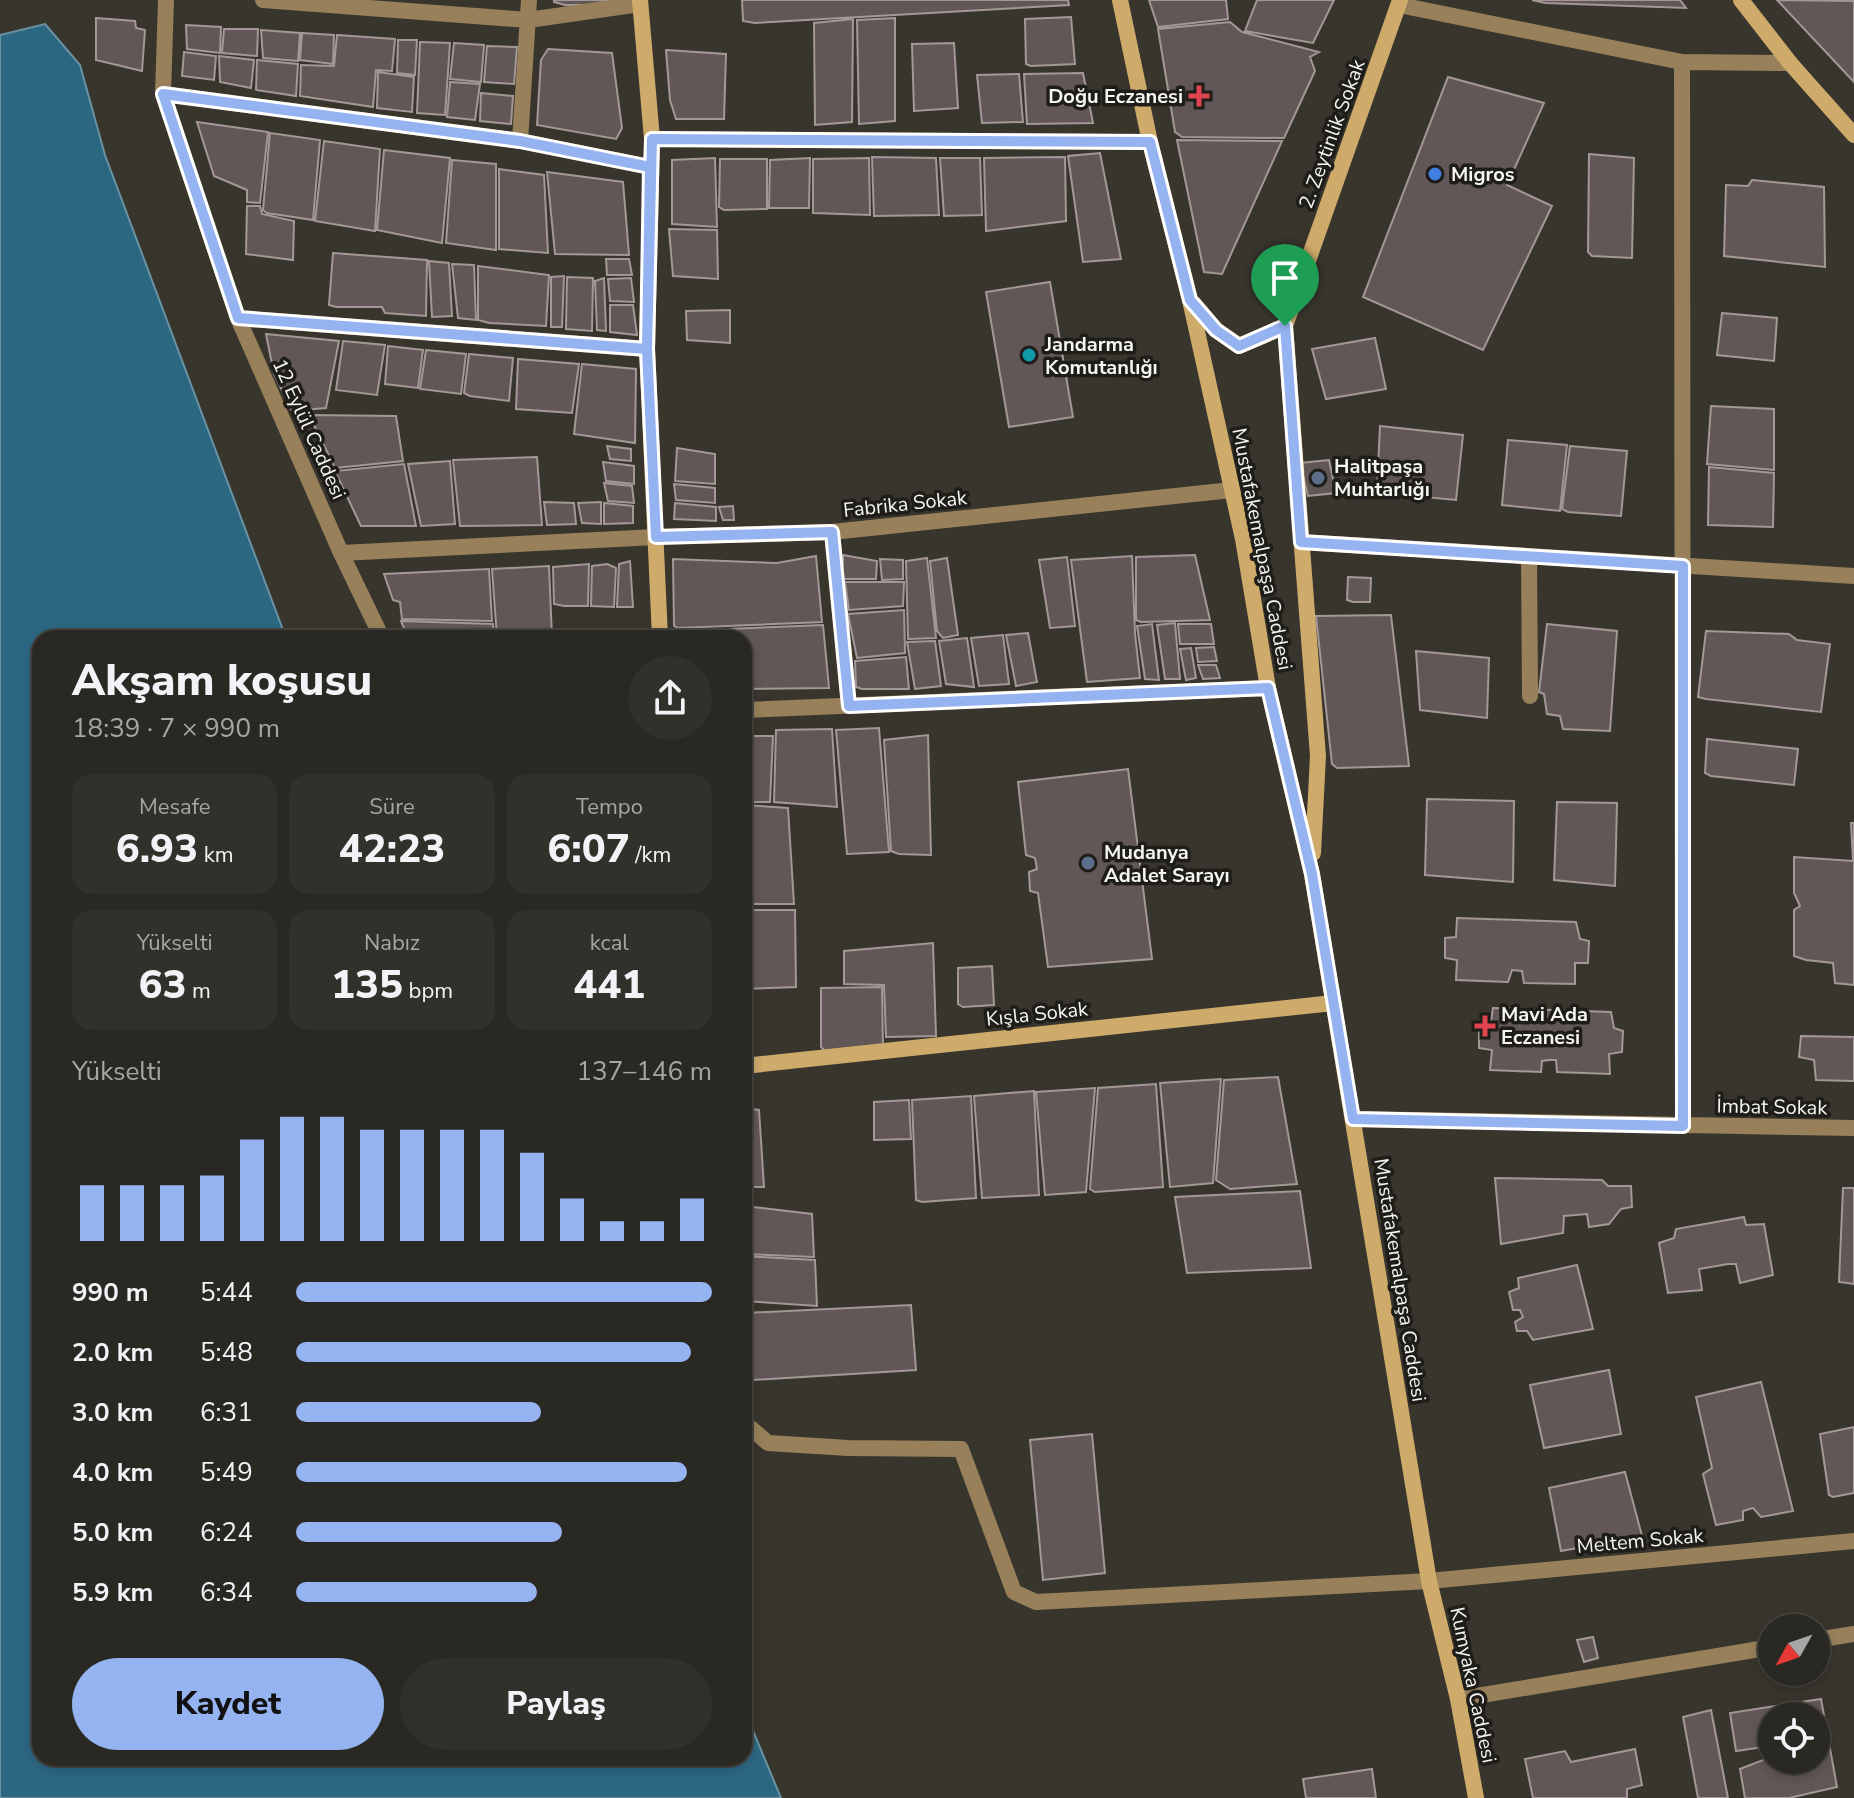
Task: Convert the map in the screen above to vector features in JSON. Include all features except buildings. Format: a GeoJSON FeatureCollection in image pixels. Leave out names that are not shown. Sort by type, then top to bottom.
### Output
{"type":"FeatureCollection","features":[{"type":"Feature","properties":{"kind":"main road","name":"Mustafakemalpaşa Caddesi"},"geometry":{"type":"LineString","coordinates":[[1120,0],[1243,539],[1268,688],[1312,874],[1429,1581]]}},
{"type":"Feature","properties":{"kind":"main road"},"geometry":{"type":"LineString","coordinates":[[1741,0],[1790,63],[1854,135]]}},
{"type":"Feature","properties":{"kind":"main road"},"geometry":{"type":"LineString","coordinates":[[640,2],[652,139],[647,349],[660,630]]}},
{"type":"Feature","properties":{"kind":"main road","name":"2. Zeytinlik Sokak"},"geometry":{"type":"LineString","coordinates":[[1285,326],[1400,3]]}},
{"type":"Feature","properties":{"kind":"main road"},"geometry":{"type":"LineString","coordinates":[[1190,300],[1216,330],[1239,346],[1285,326],[1318,756],[1312,874]]}},
{"type":"Feature","properties":{"kind":"main road","name":"Kışla Sokak"},"geometry":{"type":"LineString","coordinates":[[752,1065],[1333,1003]]}},
{"type":"Feature","properties":{"kind":"main road","name":"Kumyaka Caddesi"},"geometry":{"type":"LineString","coordinates":[[1429,1581],[1458,1699],[1476,1798]]}},
{"type":"Feature","properties":{"kind":"street","name":"12 Eylül Caddesi"},"geometry":{"type":"LineString","coordinates":[[166,0],[163,94],[238,318],[378,630]]}},
{"type":"Feature","properties":{"kind":"street"},"geometry":{"type":"LineString","coordinates":[[263,0],[528,20],[640,2]]}},
{"type":"Feature","properties":{"kind":"street"},"geometry":{"type":"LineString","coordinates":[[520,141],[529,0]]}},
{"type":"Feature","properties":{"kind":"street"},"geometry":{"type":"LineString","coordinates":[[1400,3],[1682,62],[1790,63]]}},
{"type":"Feature","properties":{"kind":"street"},"geometry":{"type":"LineString","coordinates":[[1682,62],[1683,1126]]}},
{"type":"Feature","properties":{"kind":"street"},"geometry":{"type":"LineString","coordinates":[[163,94],[520,141],[650,167]]}},
{"type":"Feature","properties":{"kind":"street"},"geometry":{"type":"LineString","coordinates":[[652,139],[1150,142]]}},
{"type":"Feature","properties":{"kind":"street"},"geometry":{"type":"LineString","coordinates":[[238,318],[647,349]]}},
{"type":"Feature","properties":{"kind":"street","name":"Fabrika Sokak"},"geometry":{"type":"LineString","coordinates":[[341,553],[656,537],[832,532],[1232,490]]}},
{"type":"Feature","properties":{"kind":"street"},"geometry":{"type":"LineString","coordinates":[[832,532],[849,706]]}},
{"type":"Feature","properties":{"kind":"street"},"geometry":{"type":"LineString","coordinates":[[1301,542],[1854,576]]}},
{"type":"Feature","properties":{"kind":"street"},"geometry":{"type":"LineString","coordinates":[[1529,557],[1530,696]]}},
{"type":"Feature","properties":{"kind":"street"},"geometry":{"type":"LineString","coordinates":[[752,710],[1268,688]]}},
{"type":"Feature","properties":{"kind":"street","name":"İmbat Sokak"},"geometry":{"type":"LineString","coordinates":[[1353,1119],[1854,1128]]}},
{"type":"Feature","properties":{"kind":"street","name":"Meltem Sokak"},"geometry":{"type":"LineString","coordinates":[[752,1429],[768,1443],[848,1448],[961,1449],[1014,1592],[1036,1602],[1429,1581],[1854,1541]]}},
{"type":"Feature","properties":{"kind":"street"},"geometry":{"type":"LineString","coordinates":[[1830,1638],[1854,1634]]}},
{"type":"Feature","properties":{"kind":"street"},"geometry":{"type":"LineString","coordinates":[[1458,1699],[1758,1649]]}},
{"type":"Feature","properties":{"kind":"water"},"geometry":{"type":"Polygon","coordinates":[[[45,24],[80,65],[105,155],[283,630],[32,630],[32,1766],[752,1766],[752,1728],[781,1798],[0,1798],[0,35],[45,24]]]}},
{"type":"Feature","properties":{"kind":"place","name":"Doğu Eczanesi"},"geometry":{"type":"Point","coordinates":[1199,96]}},
{"type":"Feature","properties":{"kind":"place","name":"Migros"},"geometry":{"type":"Point","coordinates":[1435,174]}},
{"type":"Feature","properties":{"kind":"place","name":"Jandarma Komutanlığı"},"geometry":{"type":"Point","coordinates":[1029,355]}},
{"type":"Feature","properties":{"kind":"place","name":"Halitpaşa Muhtarlığı"},"geometry":{"type":"Point","coordinates":[1318,478]}},
{"type":"Feature","properties":{"kind":"place","name":"Mudanya Adalet Sarayı"},"geometry":{"type":"Point","coordinates":[1088,863]}},
{"type":"Feature","properties":{"kind":"place","name":"Mavi Ada Eczanesi"},"geometry":{"type":"Point","coordinates":[1485,1026]}},
{"type":"Feature","properties":{"kind":"route"},"geometry":{"type":"LineString","coordinates":[[1285,326],[1239,346],[1216,330],[1190,300],[1150,142],[1050,141],[652,139],[647,349],[238,318],[163,94],[520,141],[650,167],[647,349],[656,537],[832,532],[849,706],[1268,688],[1312,874],[1353,1119],[1683,1126],[1683,566],[1301,542],[1285,326]]}}]}
